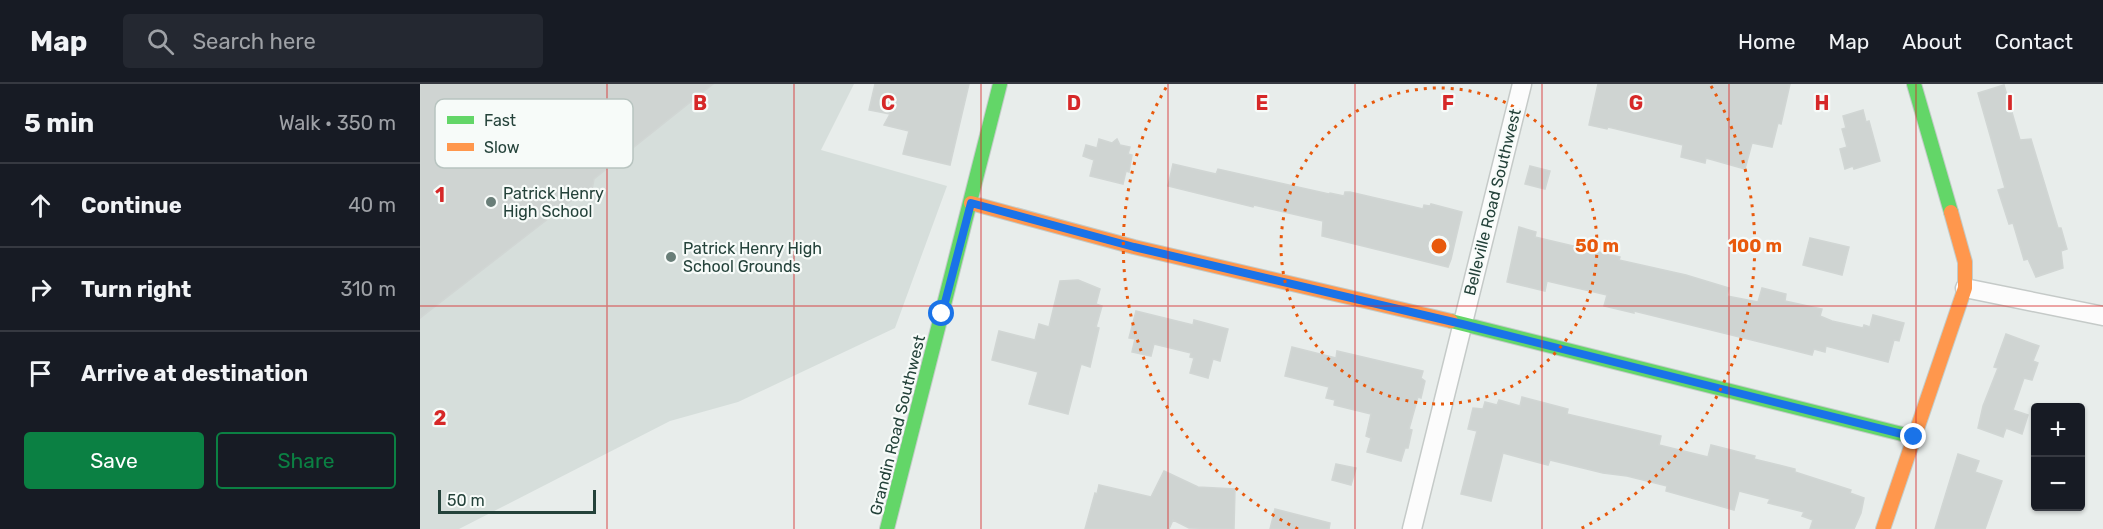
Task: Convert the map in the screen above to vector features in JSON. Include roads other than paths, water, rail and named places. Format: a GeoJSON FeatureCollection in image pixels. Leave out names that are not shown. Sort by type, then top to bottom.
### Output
{"type":"FeatureCollection","features":[{"type":"Feature","properties":{"kind":"street","name":"Grandin Road Southwest"},"geometry":{"type":"LineString","coordinates":[[887,529],[1000,84]]}},
{"type":"Feature","properties":{"kind":"street","name":"Belleville Road Southwest"},"geometry":{"type":"LineString","coordinates":[[1412,529],[1522,84]]}},
{"type":"Feature","properties":{"kind":"street"},"geometry":{"type":"LineString","coordinates":[[1883,529],[1965,288],[1965,262],[1914,84]]}},
{"type":"Feature","properties":{"kind":"street"},"geometry":{"type":"LineString","coordinates":[[971,203],[1134,247],[1462,324],[1914,437]]}},
{"type":"Feature","properties":{"kind":"street"},"geometry":{"type":"LineString","coordinates":[[1965,288],[2103,315]]}},
{"type":"Feature","properties":{"kind":"place","name":"Patrick Henry High School"},"geometry":{"type":"Point","coordinates":[491,202]}},
{"type":"Feature","properties":{"kind":"place","name":"Patrick Henry High School Grounds"},"geometry":{"type":"Point","coordinates":[671,257]}}]}
